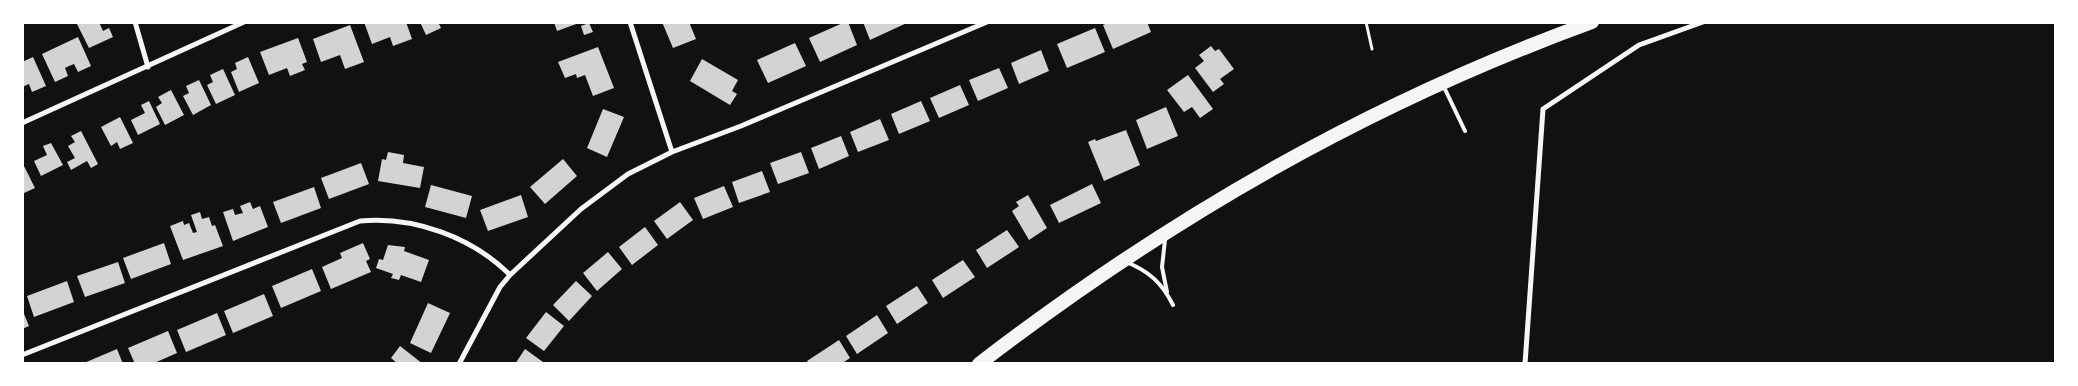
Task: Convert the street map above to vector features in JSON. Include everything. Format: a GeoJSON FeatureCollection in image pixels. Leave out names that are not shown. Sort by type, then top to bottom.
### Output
{"type":"FeatureCollection","features":[{"type":"Feature","properties":{"kind":"highway"},"geometry":{"type":"LineString","coordinates":[[979,364],[1122,261],[1227,193],[1346,129],[1442,83],[1526,46],[1592,22]]}},
{"type":"Feature","properties":{"kind":"street"},"geometry":{"type":"LineString","coordinates":[[135,22],[148,67]]}},
{"type":"Feature","properties":{"kind":"street"},"geometry":{"type":"LineString","coordinates":[[22,123],[244,22]]}},
{"type":"Feature","properties":{"kind":"street"},"geometry":{"type":"LineString","coordinates":[[630,22],[672,152]]}},
{"type":"Feature","properties":{"kind":"street"},"geometry":{"type":"LineString","coordinates":[[459,364],[500,287],[510,275],[581,209],[620,180],[672,152],[742,126],[987,22]]}},
{"type":"Feature","properties":{"kind":"street"},"geometry":{"type":"LineString","coordinates":[[1525,364],[1543,109],[1639,45],[1703,22]]}},
{"type":"Feature","properties":{"kind":"street"},"geometry":{"type":"LineString","coordinates":[[22,355],[360,221],[386,218],[469,243],[492,258],[510,275]]}},
{"type":"Feature","properties":{"kind":"lane"},"geometry":{"type":"LineString","coordinates":[[1442,83],[1465,131]]}},
{"type":"Feature","properties":{"kind":"lane"},"geometry":{"type":"LineString","coordinates":[[1168,230],[1162,246],[1162,267],[1168,294],[1173,305]]}},
{"type":"Feature","properties":{"kind":"lane"},"geometry":{"type":"LineString","coordinates":[[1122,261],[1141,268],[1154,277],[1168,294]]}},
{"type":"Feature","properties":{"kind":"path"},"geometry":{"type":"LineString","coordinates":[[1366,22],[1372,49]]}},
{"type":"Feature","properties":{"kind":"building"},"geometry":{"type":"Polygon","coordinates":[[[76,22],[99,22],[103,31],[109,28],[113,37],[89,48],[76,22]]]}},
{"type":"Feature","properties":{"kind":"building"},"geometry":{"type":"Polygon","coordinates":[[[364,22],[406,22],[412,39],[393,46],[390,37],[372,44],[364,22]]]}},
{"type":"Feature","properties":{"kind":"building"},"geometry":{"type":"Polygon","coordinates":[[[420,22],[438,22],[441,28],[426,35],[420,22]]]}},
{"type":"Feature","properties":{"kind":"building"},"geometry":{"type":"Polygon","coordinates":[[[554,22],[579,22],[579,23],[557,31],[554,22]]]}},
{"type":"Feature","properties":{"kind":"building"},"geometry":{"type":"Polygon","coordinates":[[[662,22],[689,22],[696,39],[673,48],[662,22]]]}},
{"type":"Feature","properties":{"kind":"building"},"geometry":{"type":"Polygon","coordinates":[[[848,22],[857,45],[820,62],[809,38],[848,22]]]}},
{"type":"Feature","properties":{"kind":"building"},"geometry":{"type":"Polygon","coordinates":[[[863,22],[909,22],[870,40],[863,22]]]}},
{"type":"Feature","properties":{"kind":"building"},"geometry":{"type":"Polygon","coordinates":[[[1109,22],[1147,22],[1151,32],[1113,49],[1103,25],[1109,22]]]}},
{"type":"Feature","properties":{"kind":"building"},"geometry":{"type":"Polygon","coordinates":[[[589,23],[593,32],[584,35],[581,26],[589,23]]]}},
{"type":"Feature","properties":{"kind":"building"},"geometry":{"type":"Polygon","coordinates":[[[350,25],[364,62],[345,69],[340,55],[321,62],[313,39],[350,25]]]}},
{"type":"Feature","properties":{"kind":"building"},"geometry":{"type":"Polygon","coordinates":[[[1095,28],[1105,52],[1067,68],[1057,44],[1095,28]]]}},
{"type":"Feature","properties":{"kind":"building"},"geometry":{"type":"Polygon","coordinates":[[[78,37],[91,66],[78,72],[74,64],[69,66],[65,68],[68,76],[55,82],[42,54],[78,37]]]}},
{"type":"Feature","properties":{"kind":"building"},"geometry":{"type":"Polygon","coordinates":[[[298,38],[307,62],[302,64],[305,70],[290,76],[287,68],[269,75],[260,52],[298,38]]]}},
{"type":"Feature","properties":{"kind":"building"},"geometry":{"type":"Polygon","coordinates":[[[795,43],[806,66],[768,83],[757,60],[795,43]]]}},
{"type":"Feature","properties":{"kind":"building"},"geometry":{"type":"Polygon","coordinates":[[[1211,46],[1215,51],[1219,49],[1234,69],[1220,79],[1224,84],[1213,92],[1195,68],[1204,61],[1199,55],[1211,46]]]}},
{"type":"Feature","properties":{"kind":"building"},"geometry":{"type":"Polygon","coordinates":[[[598,47],[614,88],[593,96],[585,75],[577,78],[576,74],[565,78],[558,62],[598,47]]]}},
{"type":"Feature","properties":{"kind":"building"},"geometry":{"type":"Polygon","coordinates":[[[1041,50],[1049,71],[1019,84],[1011,63],[1041,50]]]}},
{"type":"Feature","properties":{"kind":"building"},"geometry":{"type":"Polygon","coordinates":[[[33,57],[46,86],[32,92],[29,84],[22,87],[22,62],[33,57]]]}},
{"type":"Feature","properties":{"kind":"building"},"geometry":{"type":"Polygon","coordinates":[[[248,57],[259,83],[239,92],[231,72],[237,69],[235,63],[248,57]]]}},
{"type":"Feature","properties":{"kind":"building"},"geometry":{"type":"Polygon","coordinates":[[[702,59],[738,80],[732,91],[737,94],[730,105],[690,81],[702,59]]]}},
{"type":"Feature","properties":{"kind":"building"},"geometry":{"type":"Polygon","coordinates":[[[999,68],[1008,88],[978,101],[969,80],[999,68]]]}},
{"type":"Feature","properties":{"kind":"building"},"geometry":{"type":"Polygon","coordinates":[[[223,69],[235,95],[216,104],[207,85],[213,82],[210,75],[223,69]]]}},
{"type":"Feature","properties":{"kind":"building"},"geometry":{"type":"Polygon","coordinates":[[[1188,75],[1213,109],[1200,118],[1192,107],[1184,112],[1167,90],[1188,75]]]}},
{"type":"Feature","properties":{"kind":"building"},"geometry":{"type":"Polygon","coordinates":[[[199,80],[211,105],[193,115],[183,96],[189,93],[186,86],[199,80]]]}},
{"type":"Feature","properties":{"kind":"building"},"geometry":{"type":"Polygon","coordinates":[[[960,85],[969,105],[939,118],[930,98],[960,85]]]}},
{"type":"Feature","properties":{"kind":"building"},"geometry":{"type":"Polygon","coordinates":[[[171,90],[184,115],[165,125],[156,107],[162,103],[158,97],[171,90]]]}},
{"type":"Feature","properties":{"kind":"building"},"geometry":{"type":"Polygon","coordinates":[[[149,101],[160,124],[138,135],[131,120],[145,113],[141,105],[149,101]]]}},
{"type":"Feature","properties":{"kind":"building"},"geometry":{"type":"Polygon","coordinates":[[[921,101],[930,121],[899,134],[891,114],[921,101]]]}},
{"type":"Feature","properties":{"kind":"building"},"geometry":{"type":"Polygon","coordinates":[[[1166,107],[1178,136],[1147,149],[1136,120],[1166,107]]]}},
{"type":"Feature","properties":{"kind":"building"},"geometry":{"type":"Polygon","coordinates":[[[603,109],[624,117],[607,157],[587,148],[603,109]]]}},
{"type":"Feature","properties":{"kind":"building"},"geometry":{"type":"Polygon","coordinates":[[[120,117],[133,143],[120,149],[117,142],[111,146],[101,127],[120,117]]]}},
{"type":"Feature","properties":{"kind":"building"},"geometry":{"type":"Polygon","coordinates":[[[880,119],[889,140],[858,152],[850,132],[880,119]]]}},
{"type":"Feature","properties":{"kind":"building"},"geometry":{"type":"Polygon","coordinates":[[[1126,130],[1140,165],[1104,181],[1088,142],[1126,130]]]}},
{"type":"Feature","properties":{"kind":"building"},"geometry":{"type":"Polygon","coordinates":[[[81,131],[98,164],[91,168],[87,161],[71,170],[67,162],[75,158],[68,146],[75,142],[71,136],[81,131]]]}},
{"type":"Feature","properties":{"kind":"building"},"geometry":{"type":"Polygon","coordinates":[[[841,136],[849,156],[819,169],[811,148],[841,136]]]}},
{"type":"Feature","properties":{"kind":"building"},"geometry":{"type":"Polygon","coordinates":[[[51,143],[63,165],[41,176],[34,161],[47,155],[43,146],[51,143]]]}},
{"type":"Feature","properties":{"kind":"building"},"geometry":{"type":"Polygon","coordinates":[[[388,152],[404,155],[403,163],[424,167],[420,188],[378,181],[382,159],[386,160],[388,152]]]}},
{"type":"Feature","properties":{"kind":"building"},"geometry":{"type":"Polygon","coordinates":[[[801,152],[809,173],[778,184],[770,163],[801,152]]]}},
{"type":"Feature","properties":{"kind":"building"},"geometry":{"type":"Polygon","coordinates":[[[563,159],[577,176],[545,204],[530,187],[563,159]]]}},
{"type":"Feature","properties":{"kind":"building"},"geometry":{"type":"Polygon","coordinates":[[[22,162],[35,188],[22,194],[22,162]]]}},
{"type":"Feature","properties":{"kind":"building"},"geometry":{"type":"Polygon","coordinates":[[[361,163],[369,184],[329,199],[321,178],[361,163]]]}},
{"type":"Feature","properties":{"kind":"building"},"geometry":{"type":"Polygon","coordinates":[[[762,171],[770,192],[739,203],[732,182],[762,171]]]}},
{"type":"Feature","properties":{"kind":"building"},"geometry":{"type":"Polygon","coordinates":[[[1092,184],[1101,203],[1059,223],[1050,205],[1092,184]]]}},
{"type":"Feature","properties":{"kind":"building"},"geometry":{"type":"Polygon","coordinates":[[[431,185],[472,196],[466,218],[425,207],[431,185]]]}},
{"type":"Feature","properties":{"kind":"building"},"geometry":{"type":"Polygon","coordinates":[[[724,186],[733,207],[703,219],[694,198],[724,186]]]}},
{"type":"Feature","properties":{"kind":"building"},"geometry":{"type":"Polygon","coordinates":[[[314,187],[321,208],[281,223],[273,202],[314,187]]]}},
{"type":"Feature","properties":{"kind":"building"},"geometry":{"type":"Polygon","coordinates":[[[521,195],[528,217],[488,231],[480,210],[521,195]]]}},
{"type":"Feature","properties":{"kind":"building"},"geometry":{"type":"Polygon","coordinates":[[[1028,195],[1047,228],[1029,240],[1012,211],[1019,206],[1016,202],[1028,195]]]}},
{"type":"Feature","properties":{"kind":"building"},"geometry":{"type":"Polygon","coordinates":[[[250,202],[253,209],[260,206],[268,227],[233,241],[223,212],[233,209],[235,215],[243,213],[240,206],[250,202]]]}},
{"type":"Feature","properties":{"kind":"building"},"geometry":{"type":"Polygon","coordinates":[[[680,202],[693,220],[667,239],[654,221],[680,202]]]}},
{"type":"Feature","properties":{"kind":"building"},"geometry":{"type":"Polygon","coordinates":[[[200,212],[202,219],[209,217],[212,226],[215,225],[223,246],[183,260],[170,226],[183,221],[184,225],[189,223],[193,233],[197,232],[191,215],[200,212]]]}},
{"type":"Feature","properties":{"kind":"building"},"geometry":{"type":"Polygon","coordinates":[[[645,227],[658,245],[632,265],[619,247],[645,227]]]}},
{"type":"Feature","properties":{"kind":"building"},"geometry":{"type":"Polygon","coordinates":[[[1007,230],[1019,247],[987,268],[976,250],[1007,230]]]}},
{"type":"Feature","properties":{"kind":"building"},"geometry":{"type":"Polygon","coordinates":[[[164,243],[171,264],[131,279],[123,258],[164,243]]]}},
{"type":"Feature","properties":{"kind":"building"},"geometry":{"type":"Polygon","coordinates":[[[363,243],[370,259],[366,261],[371,272],[331,289],[322,267],[342,258],[340,253],[363,243]]]}},
{"type":"Feature","properties":{"kind":"building"},"geometry":{"type":"Polygon","coordinates":[[[388,245],[405,247],[404,251],[429,260],[421,282],[401,275],[399,280],[391,278],[393,274],[376,268],[379,259],[383,260],[388,245]]]}},
{"type":"Feature","properties":{"kind":"building"},"geometry":{"type":"Polygon","coordinates":[[[608,252],[622,269],[597,291],[583,273],[608,252]]]}},
{"type":"Feature","properties":{"kind":"building"},"geometry":{"type":"Polygon","coordinates":[[[963,260],[975,277],[943,298],[932,280],[963,260]]]}},
{"type":"Feature","properties":{"kind":"building"},"geometry":{"type":"Polygon","coordinates":[[[118,262],[125,283],[85,297],[77,276],[118,262]]]}},
{"type":"Feature","properties":{"kind":"building"},"geometry":{"type":"Polygon","coordinates":[[[312,269],[321,291],[281,308],[272,286],[312,269]]]}},
{"type":"Feature","properties":{"kind":"building"},"geometry":{"type":"Polygon","coordinates":[[[67,281],[74,302],[34,317],[27,296],[67,281]]]}},
{"type":"Feature","properties":{"kind":"building"},"geometry":{"type":"Polygon","coordinates":[[[576,281],[592,296],[569,321],[553,305],[576,281]]]}},
{"type":"Feature","properties":{"kind":"building"},"geometry":{"type":"Polygon","coordinates":[[[917,286],[928,303],[897,324],[886,306],[917,286]]]}},
{"type":"Feature","properties":{"kind":"building"},"geometry":{"type":"Polygon","coordinates":[[[264,294],[273,316],[233,333],[224,311],[264,294]]]}},
{"type":"Feature","properties":{"kind":"building"},"geometry":{"type":"Polygon","coordinates":[[[428,303],[450,313],[431,353],[410,343],[428,303]]]}},
{"type":"Feature","properties":{"kind":"building"},"geometry":{"type":"Polygon","coordinates":[[[22,309],[29,326],[22,329],[22,309]]]}},
{"type":"Feature","properties":{"kind":"building"},"geometry":{"type":"Polygon","coordinates":[[[546,312],[564,326],[544,351],[526,338],[546,312]]]}},
{"type":"Feature","properties":{"kind":"building"},"geometry":{"type":"Polygon","coordinates":[[[217,313],[226,335],[186,352],[177,330],[217,313]]]}},
{"type":"Feature","properties":{"kind":"building"},"geometry":{"type":"Polygon","coordinates":[[[877,315],[888,333],[857,354],[846,336],[877,315]]]}},
{"type":"Feature","properties":{"kind":"building"},"geometry":{"type":"Polygon","coordinates":[[[168,331],[177,353],[152,364],[135,364],[128,348],[168,331]]]}},
{"type":"Feature","properties":{"kind":"building"},"geometry":{"type":"Polygon","coordinates":[[[839,340],[850,358],[841,364],[809,364],[807,361],[839,340]]]}},
{"type":"Feature","properties":{"kind":"building"},"geometry":{"type":"Polygon","coordinates":[[[400,346],[423,364],[398,364],[391,358],[400,346]]]}},
{"type":"Feature","properties":{"kind":"building"},"geometry":{"type":"Polygon","coordinates":[[[117,349],[123,364],[84,363],[117,349]]]}},
{"type":"Feature","properties":{"kind":"building"},"geometry":{"type":"Polygon","coordinates":[[[525,349],[543,362],[542,364],[515,364],[525,349]]]}}]}
